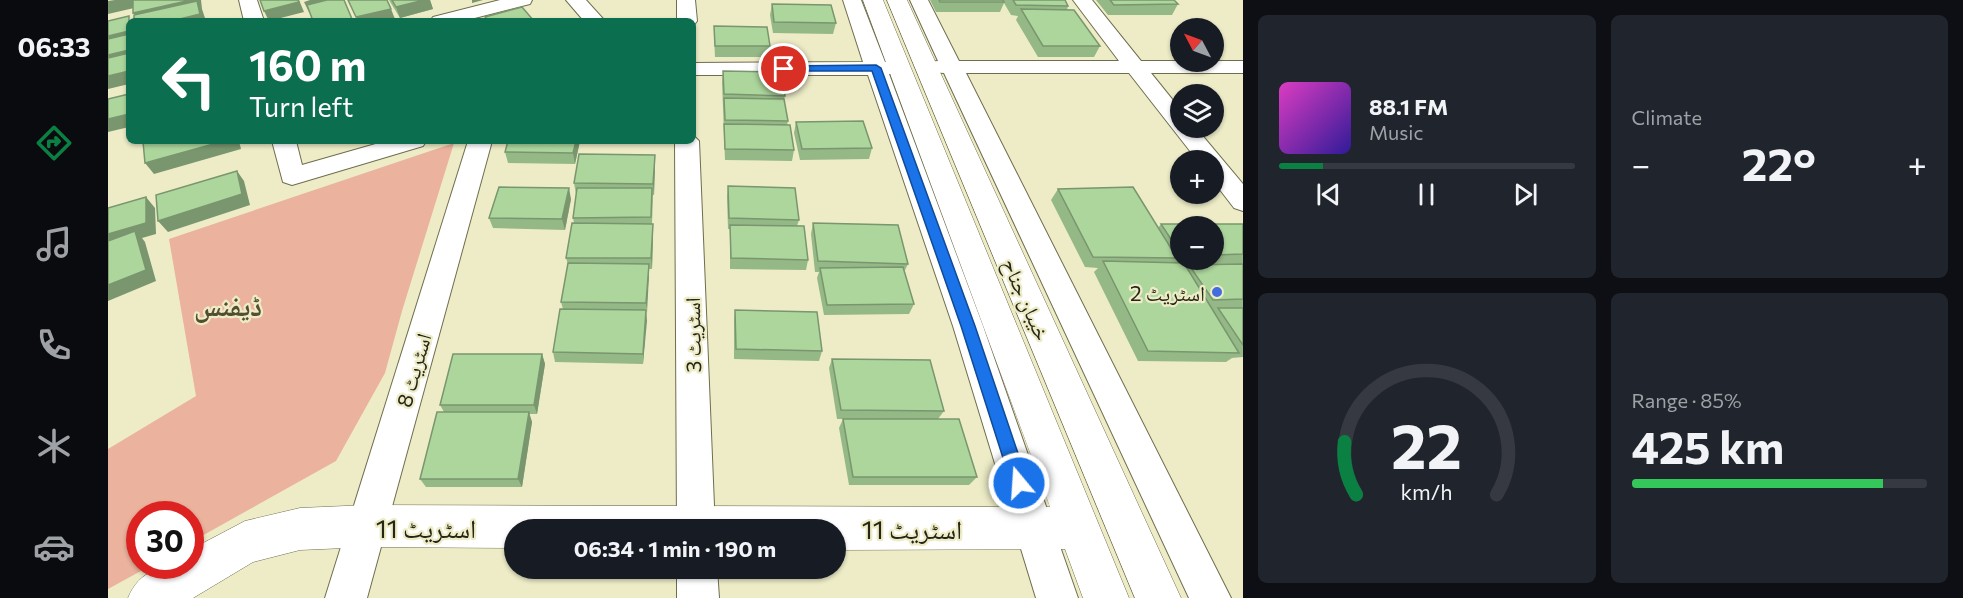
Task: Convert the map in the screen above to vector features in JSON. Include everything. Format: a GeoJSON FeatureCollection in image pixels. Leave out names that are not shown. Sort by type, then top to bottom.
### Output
{"type":"FeatureCollection","features":[{"type":"Feature","properties":{"kind":"main road","name":"خیبان جناح"},"geometry":{"type":"LineString","coordinates":[[873,0],[914,68],[1158,598]]}},
{"type":"Feature","properties":{"kind":"main road","name":"خیبان جناح"},"geometry":{"type":"LineString","coordinates":[[897,0],[914,68],[1106,598]]}},
{"type":"Feature","properties":{"kind":"main road","name":"اسٹریٹ 11"},"geometry":{"type":"LineString","coordinates":[[151,598],[245,542],[300,529],[368,526],[504,527]]}},
{"type":"Feature","properties":{"kind":"main road","name":"اسٹریٹ 11"},"geometry":{"type":"LineString","coordinates":[[846,529],[1079,528]]}},
{"type":"Feature","properties":{"kind":"street"},"geometry":{"type":"LineString","coordinates":[[248,0],[253,18]]}},
{"type":"Feature","properties":{"kind":"street"},"geometry":{"type":"LineString","coordinates":[[452,18],[523,0]]}},
{"type":"Feature","properties":{"kind":"street"},"geometry":{"type":"LineString","coordinates":[[575,0],[592,18]]}},
{"type":"Feature","properties":{"kind":"street"},"geometry":{"type":"LineString","coordinates":[[686,0],[687,18]]}},
{"type":"Feature","properties":{"kind":"street"},"geometry":{"type":"LineString","coordinates":[[852,0],[914,68],[1210,598]]}},
{"type":"Feature","properties":{"kind":"street"},"geometry":{"type":"LineString","coordinates":[[920,0],[914,68],[968,326],[1057,598]]}},
{"type":"Feature","properties":{"kind":"street"},"geometry":{"type":"LineString","coordinates":[[1082,0],[1170,111]]}},
{"type":"Feature","properties":{"kind":"street"},"geometry":{"type":"LineString","coordinates":[[696,69],[1243,67]]}},
{"type":"Feature","properties":{"kind":"street"},"geometry":{"type":"LineString","coordinates":[[1192,138],[1202,150]]}},
{"type":"Feature","properties":{"kind":"street"},"geometry":{"type":"LineString","coordinates":[[285,144],[292,176],[404,144]]}},
{"type":"Feature","properties":{"kind":"street","name":"اسٹریٹ 8"},"geometry":{"type":"LineString","coordinates":[[346,598],[479,144]]}},
{"type":"Feature","properties":{"kind":"street","name":"اسٹریٹ 3"},"geometry":{"type":"LineString","coordinates":[[687,144],[696,519]]}},
{"type":"Feature","properties":{"kind":"street"},"geometry":{"type":"LineString","coordinates":[[1224,178],[1243,202]]}},
{"type":"Feature","properties":{"kind":"street"},"geometry":{"type":"LineString","coordinates":[[697,579],[698,598]]}},
{"type":"Feature","properties":{"kind":"shaded area"},"geometry":{"type":"Polygon","coordinates":[[[454,144],[385,373],[336,461],[204,535],[204,501],[126,501],[126,579],[108,589],[108,449],[196,396],[169,239],[454,144]]]}},
{"type":"Feature","properties":{"kind":"building"},"geometry":{"type":"Polygon","coordinates":[[[133,0],[191,0],[133,13],[133,0]]]}},
{"type":"Feature","properties":{"kind":"building"},"geometry":{"type":"Polygon","coordinates":[[[260,0],[298,0],[299,2],[264,11],[260,0]]]}},
{"type":"Feature","properties":{"kind":"building"},"geometry":{"type":"Polygon","coordinates":[[[327,0],[344,0],[352,18],[312,18],[307,5],[327,0]]]}},
{"type":"Feature","properties":{"kind":"building"},"geometry":{"type":"Polygon","coordinates":[[[348,0],[387,0],[391,9],[356,17],[348,0]]]}},
{"type":"Feature","properties":{"kind":"building"},"geometry":{"type":"Polygon","coordinates":[[[392,0],[424,0],[396,7],[392,0]]]}},
{"type":"Feature","properties":{"kind":"building"},"geometry":{"type":"Polygon","coordinates":[[[939,0],[1003,0],[1004,2],[940,2],[939,0]]]}},
{"type":"Feature","properties":{"kind":"building"},"geometry":{"type":"Polygon","coordinates":[[[1013,0],[1065,0],[1068,6],[1016,5],[1013,0]]]}},
{"type":"Feature","properties":{"kind":"building"},"geometry":{"type":"Polygon","coordinates":[[[1110,0],[1174,0],[1178,4],[1114,5],[1110,0]]]}},
{"type":"Feature","properties":{"kind":"building"},"geometry":{"type":"Polygon","coordinates":[[[197,1],[200,14],[184,18],[134,18],[134,15],[197,1]]]}},
{"type":"Feature","properties":{"kind":"building"},"geometry":{"type":"Polygon","coordinates":[[[772,4],[831,5],[836,23],[774,22],[772,4]]]}},
{"type":"Feature","properties":{"kind":"building"},"geometry":{"type":"Polygon","coordinates":[[[522,7],[531,18],[486,18],[522,7]]]}},
{"type":"Feature","properties":{"kind":"building"},"geometry":{"type":"Polygon","coordinates":[[[1021,9],[1074,10],[1100,46],[1043,46],[1021,9]]]}},
{"type":"Feature","properties":{"kind":"building"},"geometry":{"type":"Polygon","coordinates":[[[129,16],[126,18],[126,32],[108,36],[108,21],[129,16]]]}},
{"type":"Feature","properties":{"kind":"building"},"geometry":{"type":"Polygon","coordinates":[[[714,26],[767,27],[770,46],[715,46],[714,26]]]}},
{"type":"Feature","properties":{"kind":"building"},"geometry":{"type":"Polygon","coordinates":[[[126,35],[126,51],[108,55],[108,39],[126,35]]]}},
{"type":"Feature","properties":{"kind":"building"},"geometry":{"type":"Polygon","coordinates":[[[126,54],[126,72],[108,76],[108,58],[126,54]]]}},
{"type":"Feature","properties":{"kind":"building"},"geometry":{"type":"Polygon","coordinates":[[[723,71],[782,72],[785,96],[724,94],[723,71]]]}},
{"type":"Feature","properties":{"kind":"building"},"geometry":{"type":"Polygon","coordinates":[[[126,95],[126,115],[108,119],[108,99],[126,95]]]}},
{"type":"Feature","properties":{"kind":"building"},"geometry":{"type":"Polygon","coordinates":[[[724,98],[784,99],[788,121],[725,120],[724,98]]]}},
{"type":"Feature","properties":{"kind":"building"},"geometry":{"type":"Polygon","coordinates":[[[863,121],[872,148],[802,149],[796,122],[863,121]]]}},
{"type":"Feature","properties":{"kind":"building"},"geometry":{"type":"Polygon","coordinates":[[[724,124],[790,125],[794,150],[725,149],[724,124]]]}},
{"type":"Feature","properties":{"kind":"building"},"geometry":{"type":"Polygon","coordinates":[[[143,144],[213,144],[145,163],[143,144]]]}},
{"type":"Feature","properties":{"kind":"building"},"geometry":{"type":"Polygon","coordinates":[[[507,144],[575,144],[573,153],[505,152],[507,144]]]}},
{"type":"Feature","properties":{"kind":"building"},"geometry":{"type":"Polygon","coordinates":[[[579,154],[655,155],[653,184],[574,183],[579,154]]]}},
{"type":"Feature","properties":{"kind":"building"},"geometry":{"type":"Polygon","coordinates":[[[237,171],[242,194],[158,221],[156,195],[237,171]]]}},
{"type":"Feature","properties":{"kind":"building"},"geometry":{"type":"Polygon","coordinates":[[[728,186],[795,188],[799,220],[729,218],[728,186]]]}},
{"type":"Feature","properties":{"kind":"building"},"geometry":{"type":"Polygon","coordinates":[[[499,187],[569,188],[562,219],[489,218],[499,187]]]}},
{"type":"Feature","properties":{"kind":"building"},"geometry":{"type":"Polygon","coordinates":[[[1133,187],[1170,247],[1170,258],[1093,257],[1058,189],[1133,187]]]}},
{"type":"Feature","properties":{"kind":"building"},"geometry":{"type":"Polygon","coordinates":[[[577,188],[652,188],[651,217],[573,218],[577,188]]]}},
{"type":"Feature","properties":{"kind":"building"},"geometry":{"type":"Polygon","coordinates":[[[146,197],[146,223],[108,234],[108,208],[146,197]]]}},
{"type":"Feature","properties":{"kind":"building"},"geometry":{"type":"Polygon","coordinates":[[[572,223],[653,224],[651,258],[566,258],[572,223]]]}},
{"type":"Feature","properties":{"kind":"building"},"geometry":{"type":"Polygon","coordinates":[[[813,223],[898,225],[908,264],[818,261],[813,223]]]}},
{"type":"Feature","properties":{"kind":"building"},"geometry":{"type":"Polygon","coordinates":[[[1161,224],[1170,224],[1170,238],[1161,224]]]}},
{"type":"Feature","properties":{"kind":"building"},"geometry":{"type":"Polygon","coordinates":[[[1224,224],[1243,224],[1243,254],[1224,255],[1224,224]]]}},
{"type":"Feature","properties":{"kind":"building"},"geometry":{"type":"Polygon","coordinates":[[[730,225],[804,226],[808,260],[731,258],[730,225]]]}},
{"type":"Feature","properties":{"kind":"building"},"geometry":{"type":"Polygon","coordinates":[[[135,231],[146,270],[108,285],[108,241],[135,231]]]}},
{"type":"Feature","properties":{"kind":"building"},"geometry":{"type":"Polygon","coordinates":[[[1103,261],[1170,263],[1170,270],[1188,270],[1239,353],[1148,351],[1103,261]]]}},
{"type":"Feature","properties":{"kind":"building"},"geometry":{"type":"Polygon","coordinates":[[[568,263],[649,264],[646,303],[561,302],[568,263]]]}},
{"type":"Feature","properties":{"kind":"building"},"geometry":{"type":"Polygon","coordinates":[[[1224,264],[1243,264],[1243,299],[1213,300],[1192,270],[1224,270],[1224,264]]]}},
{"type":"Feature","properties":{"kind":"building"},"geometry":{"type":"Polygon","coordinates":[[[903,267],[914,304],[827,305],[820,268],[903,267]]]}},
{"type":"Feature","properties":{"kind":"building"},"geometry":{"type":"Polygon","coordinates":[[[1218,308],[1243,308],[1243,345],[1218,308]]]}},
{"type":"Feature","properties":{"kind":"building"},"geometry":{"type":"Polygon","coordinates":[[[560,309],[646,310],[643,354],[553,352],[560,309]]]}},
{"type":"Feature","properties":{"kind":"building"},"geometry":{"type":"Polygon","coordinates":[[[735,310],[817,312],[822,351],[736,349],[735,310]]]}},
{"type":"Feature","properties":{"kind":"building"},"geometry":{"type":"Polygon","coordinates":[[[453,354],[542,354],[534,405],[440,405],[453,354]]]}},
{"type":"Feature","properties":{"kind":"building"},"geometry":{"type":"Polygon","coordinates":[[[832,359],[930,360],[944,411],[841,410],[832,359]]]}},
{"type":"Feature","properties":{"kind":"building"},"geometry":{"type":"Polygon","coordinates":[[[437,412],[529,412],[518,479],[420,479],[437,412]]]}},
{"type":"Feature","properties":{"kind":"building"},"geometry":{"type":"Polygon","coordinates":[[[843,419],[959,419],[977,477],[853,477],[843,419]]]}},
{"type":"Feature","properties":{"kind":"place","name":"اسٹریٹ 2"},"geometry":{"type":"Point","coordinates":[1217,292]}},
{"type":"Feature","properties":{"kind":"district","name":"ڈیفنس"},"geometry":{"type":"Point","coordinates":[228,305]}},
{"type":"Feature","properties":{"kind":"route"},"geometry":{"type":"LineString","coordinates":[[784,69],[876,68],[968,326],[1019,483]]}}]}
